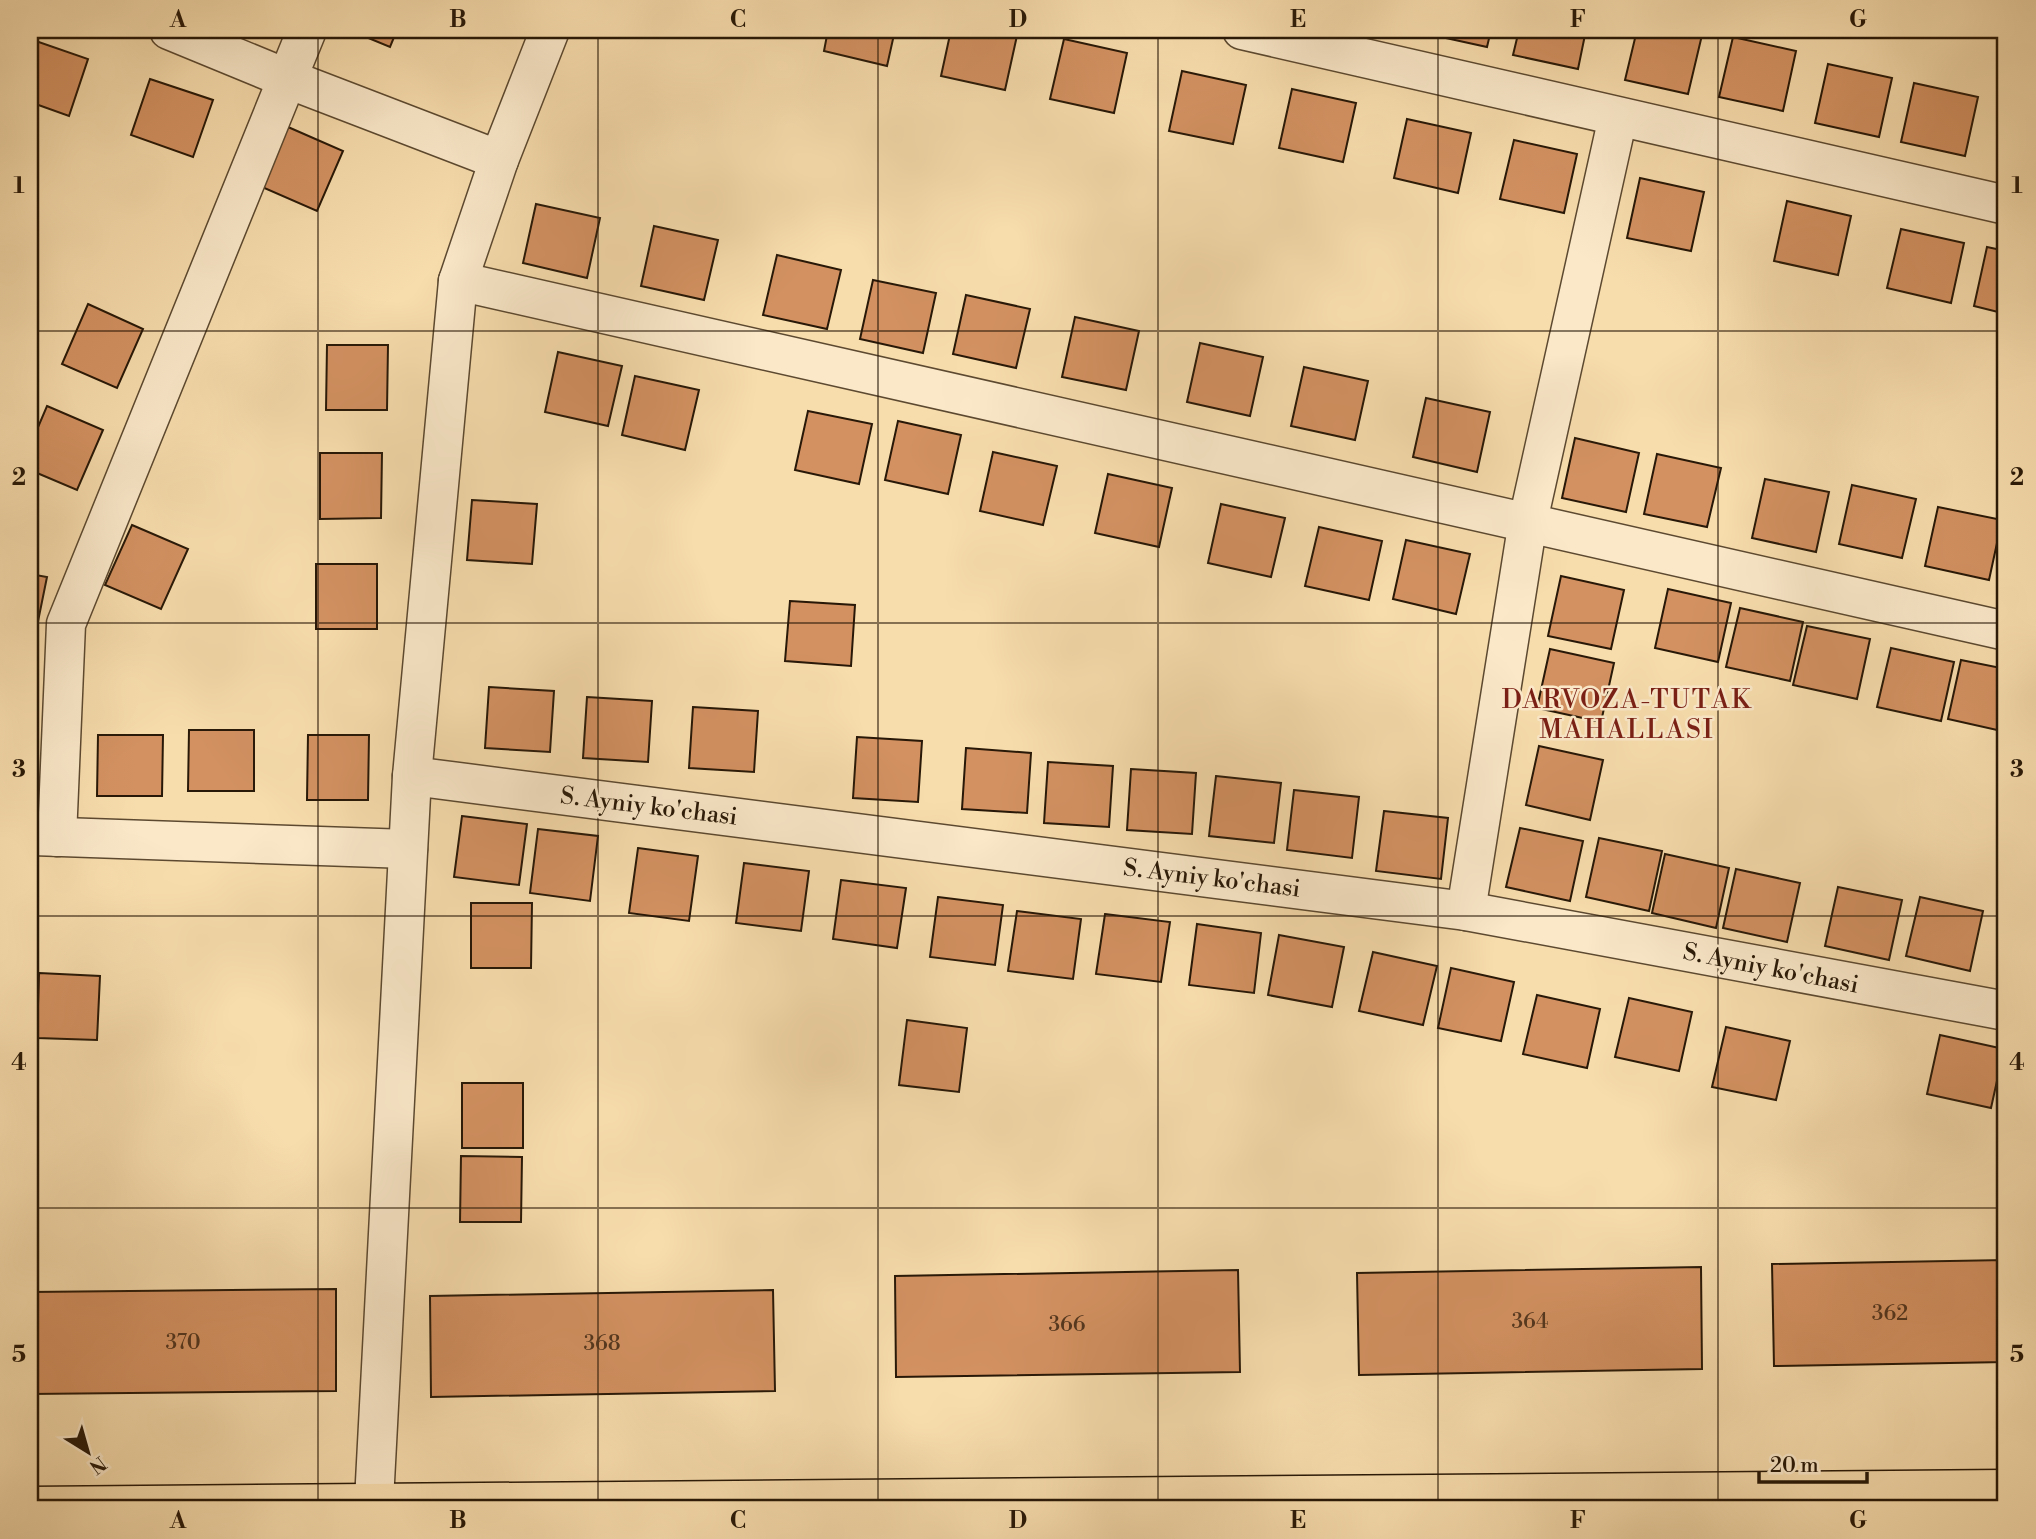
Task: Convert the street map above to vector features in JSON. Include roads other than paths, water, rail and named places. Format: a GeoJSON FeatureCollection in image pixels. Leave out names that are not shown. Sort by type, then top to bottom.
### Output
{"type":"FeatureCollection","features":[{"type":"Feature","properties":{"kind":"main road"},"geometry":{"type":"LineString","coordinates":[[30,1506],[374,1501],[1829,1500],[2006,1489]]}},
{"type":"Feature","properties":{"kind":"street"},"geometry":{"type":"LineString","coordinates":[[169,30],[499,160]]}},
{"type":"Feature","properties":{"kind":"street"},"geometry":{"type":"LineString","coordinates":[[307,30],[66,624],[43,836],[408,849]]}},
{"type":"Feature","properties":{"kind":"street"},"geometry":{"type":"LineString","coordinates":[[374,1501],[412,776],[458,281],[499,160],[550,30]]}},
{"type":"Feature","properties":{"kind":"street"},"geometry":{"type":"LineString","coordinates":[[1242,30],[2006,205]]}},
{"type":"Feature","properties":{"kind":"street"},"geometry":{"type":"LineString","coordinates":[[1466,911],[1528,521],[1618,117]]}},
{"type":"Feature","properties":{"kind":"street"},"geometry":{"type":"LineString","coordinates":[[458,281],[2006,631]]}},
{"type":"Feature","properties":{"kind":"street","name":"S. Ayniy ko'chasi"},"geometry":{"type":"LineString","coordinates":[[412,776],[1466,911],[2006,1011]]}},
{"type":"Feature","properties":{"kind":"district","name":"DARVOZA-TUTAK MAHALLASI"},"geometry":{"type":"Point","coordinates":[1627,714]}}]}
